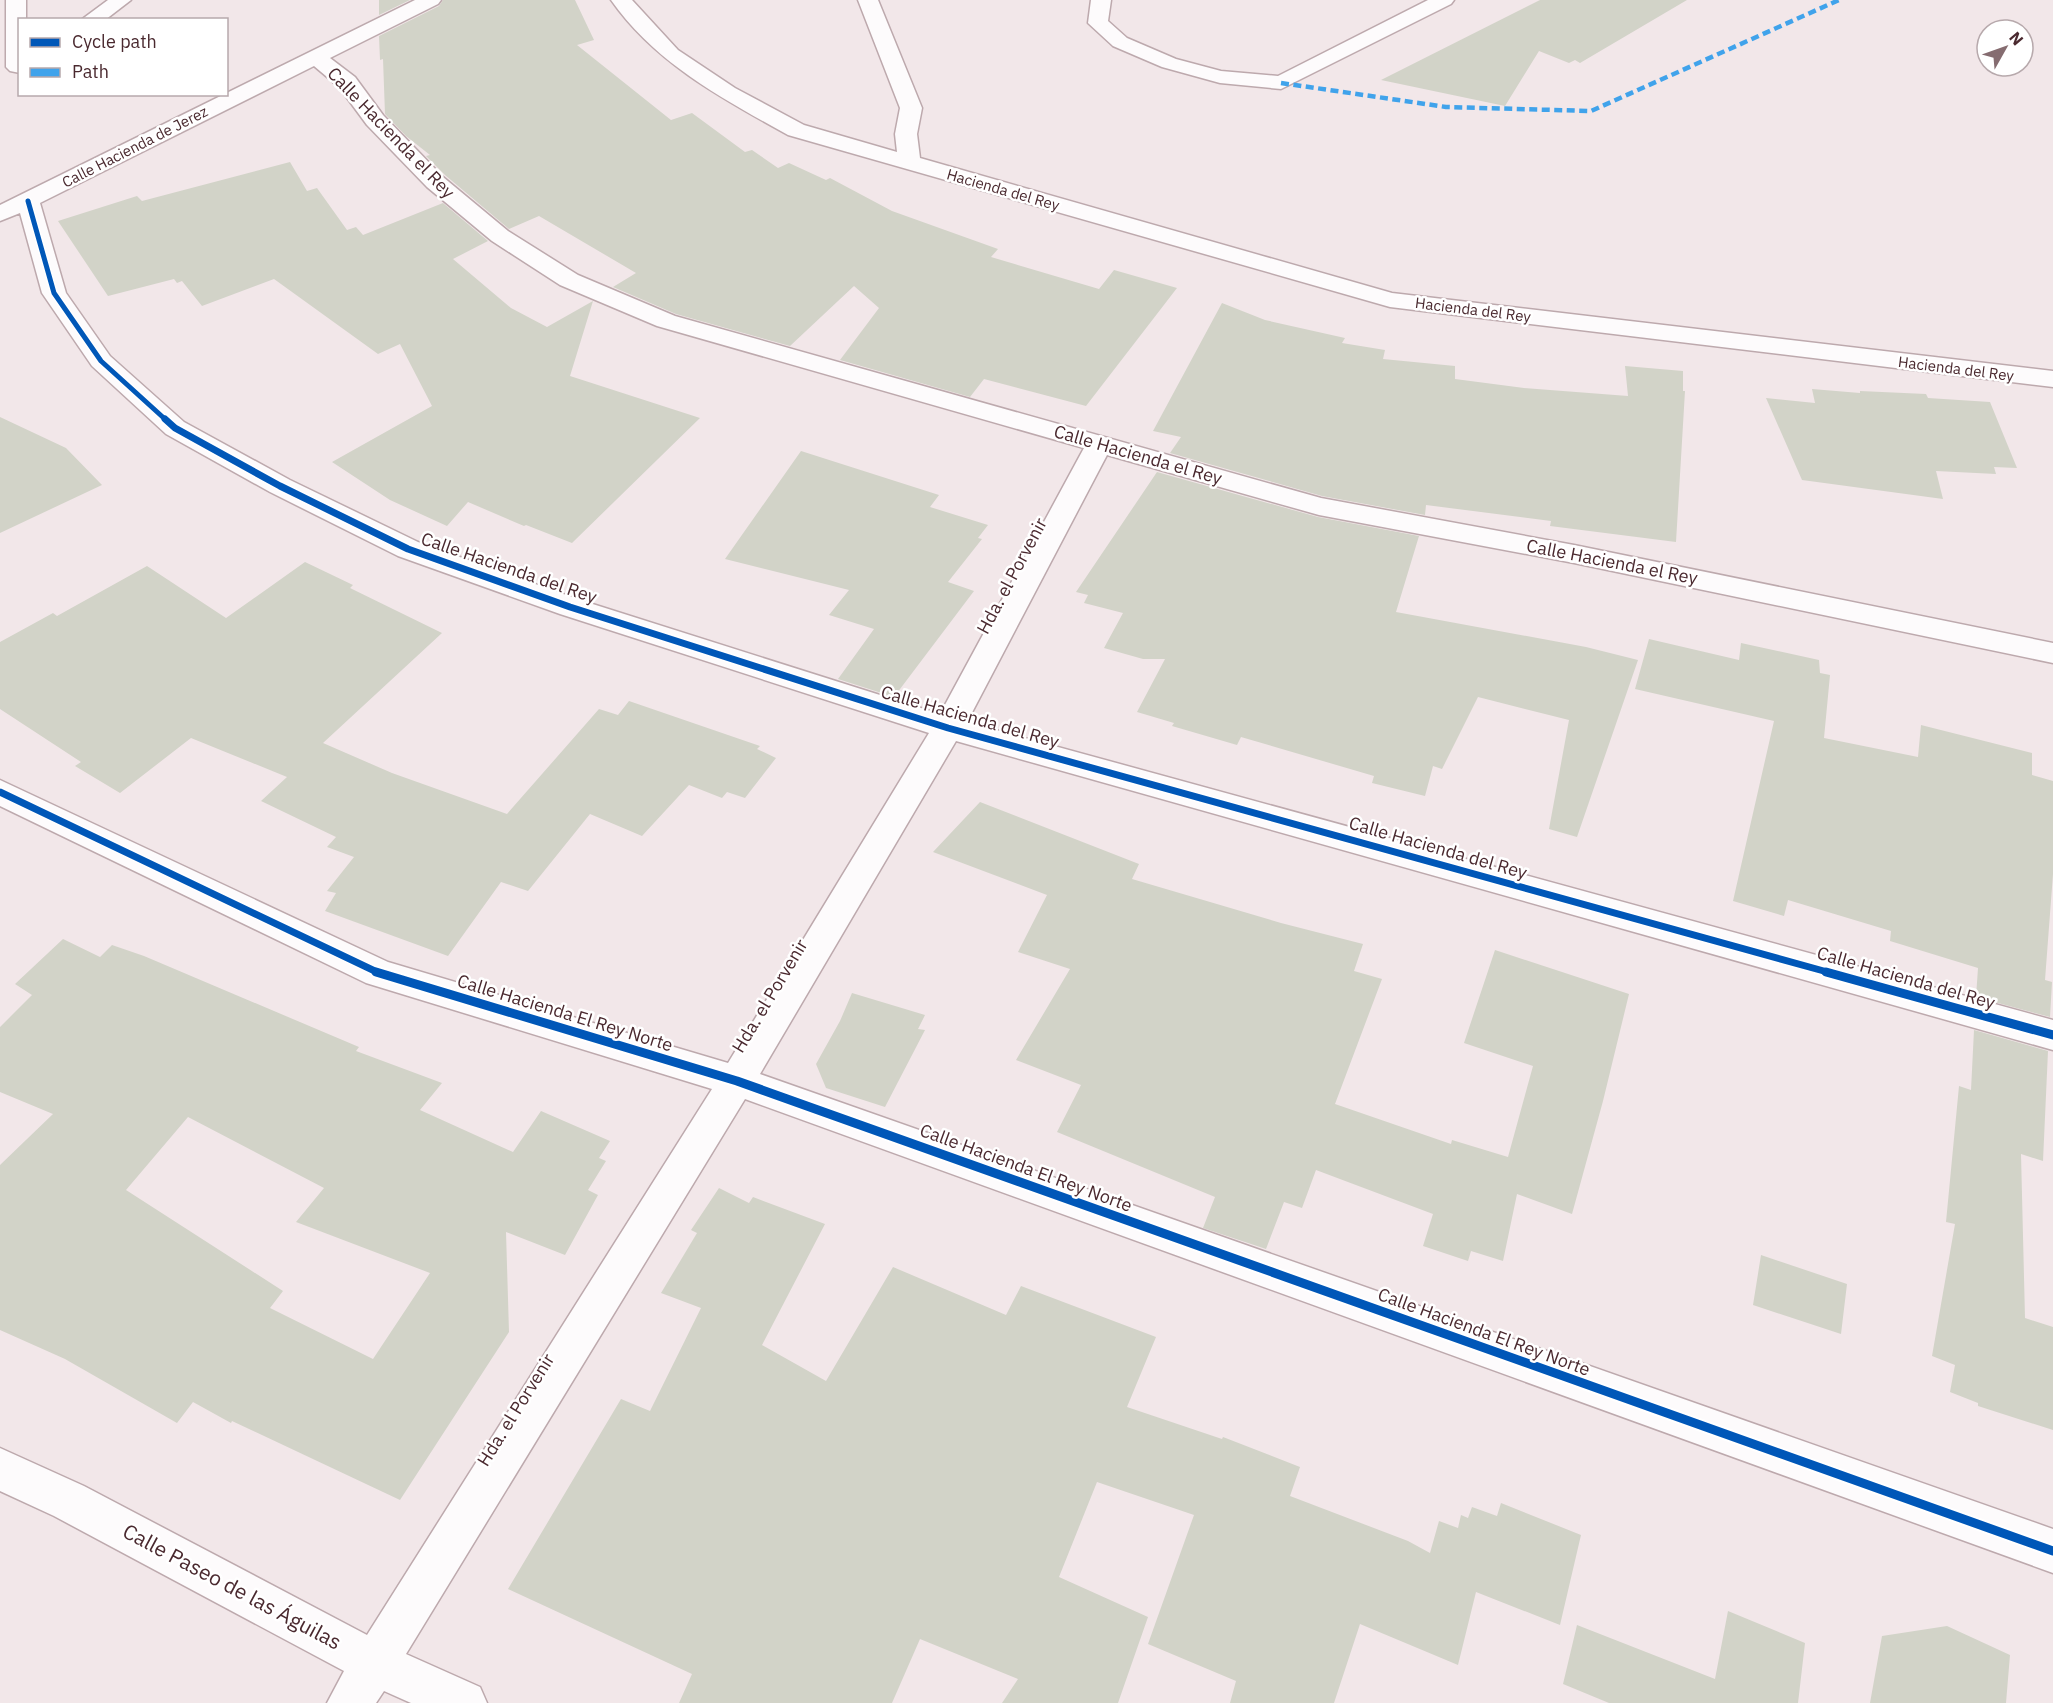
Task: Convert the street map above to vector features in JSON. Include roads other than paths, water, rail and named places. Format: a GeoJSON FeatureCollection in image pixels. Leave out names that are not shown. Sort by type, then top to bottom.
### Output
{"type":"FeatureCollection","features":[{"type":"Feature","properties":{"kind":"street"},"geometry":{"type":"LineString","coordinates":[[12,70],[16,0]]}},
{"type":"Feature","properties":{"kind":"street"},"geometry":{"type":"LineString","coordinates":[[94,18],[121,0]]}},
{"type":"Feature","properties":{"kind":"street","name":"Calle Hacienda de Jerez"},"geometry":{"type":"LineString","coordinates":[[0,214],[431,0]]}},
{"type":"Feature","properties":{"kind":"street","name":"Hacienda del Rey"},"geometry":{"type":"LineString","coordinates":[[621,0],[671,54],[727,93],[796,130],[1390,300],[2053,379]]}},
{"type":"Feature","properties":{"kind":"street"},"geometry":{"type":"LineString","coordinates":[[868,0],[911,108],[906,134],[909,164]]}},
{"type":"Feature","properties":{"kind":"street"},"geometry":{"type":"LineString","coordinates":[[1101,0],[1098,23],[1120,42],[1169,63],[1220,78],[1281,83],[1444,0]]}},
{"type":"Feature","properties":{"kind":"street","name":"Calle Hacienda el Rey"},"geometry":{"type":"LineString","coordinates":[[315,57],[347,82],[375,120],[435,182],[500,236],[569,280],[666,321],[1319,506],[1574,554],[2053,653]]}},
{"type":"Feature","properties":{"kind":"street","name":"Calle Hacienda del Rey"},"geometry":{"type":"LineString","coordinates":[[28,201],[54,293],[100,361],[175,428],[280,486],[408,549],[570,607],[948,728],[2053,1035]]}},
{"type":"Feature","properties":{"kind":"street","name":"Hda. el Porvenir"},"geometry":{"type":"LineString","coordinates":[[350,1703],[737,1081],[948,728],[1099,445]]}},
{"type":"Feature","properties":{"kind":"street","name":"Calle Hacienda El Rey Norte"},"geometry":{"type":"LineString","coordinates":[[0,792],[378,973],[737,1081],[2053,1551]]}},
{"type":"Feature","properties":{"kind":"street","name":"Calle Paseo de las Águilas"},"geometry":{"type":"LineString","coordinates":[[0,1468],[69,1501],[376,1664],[465,1703]]}}]}
